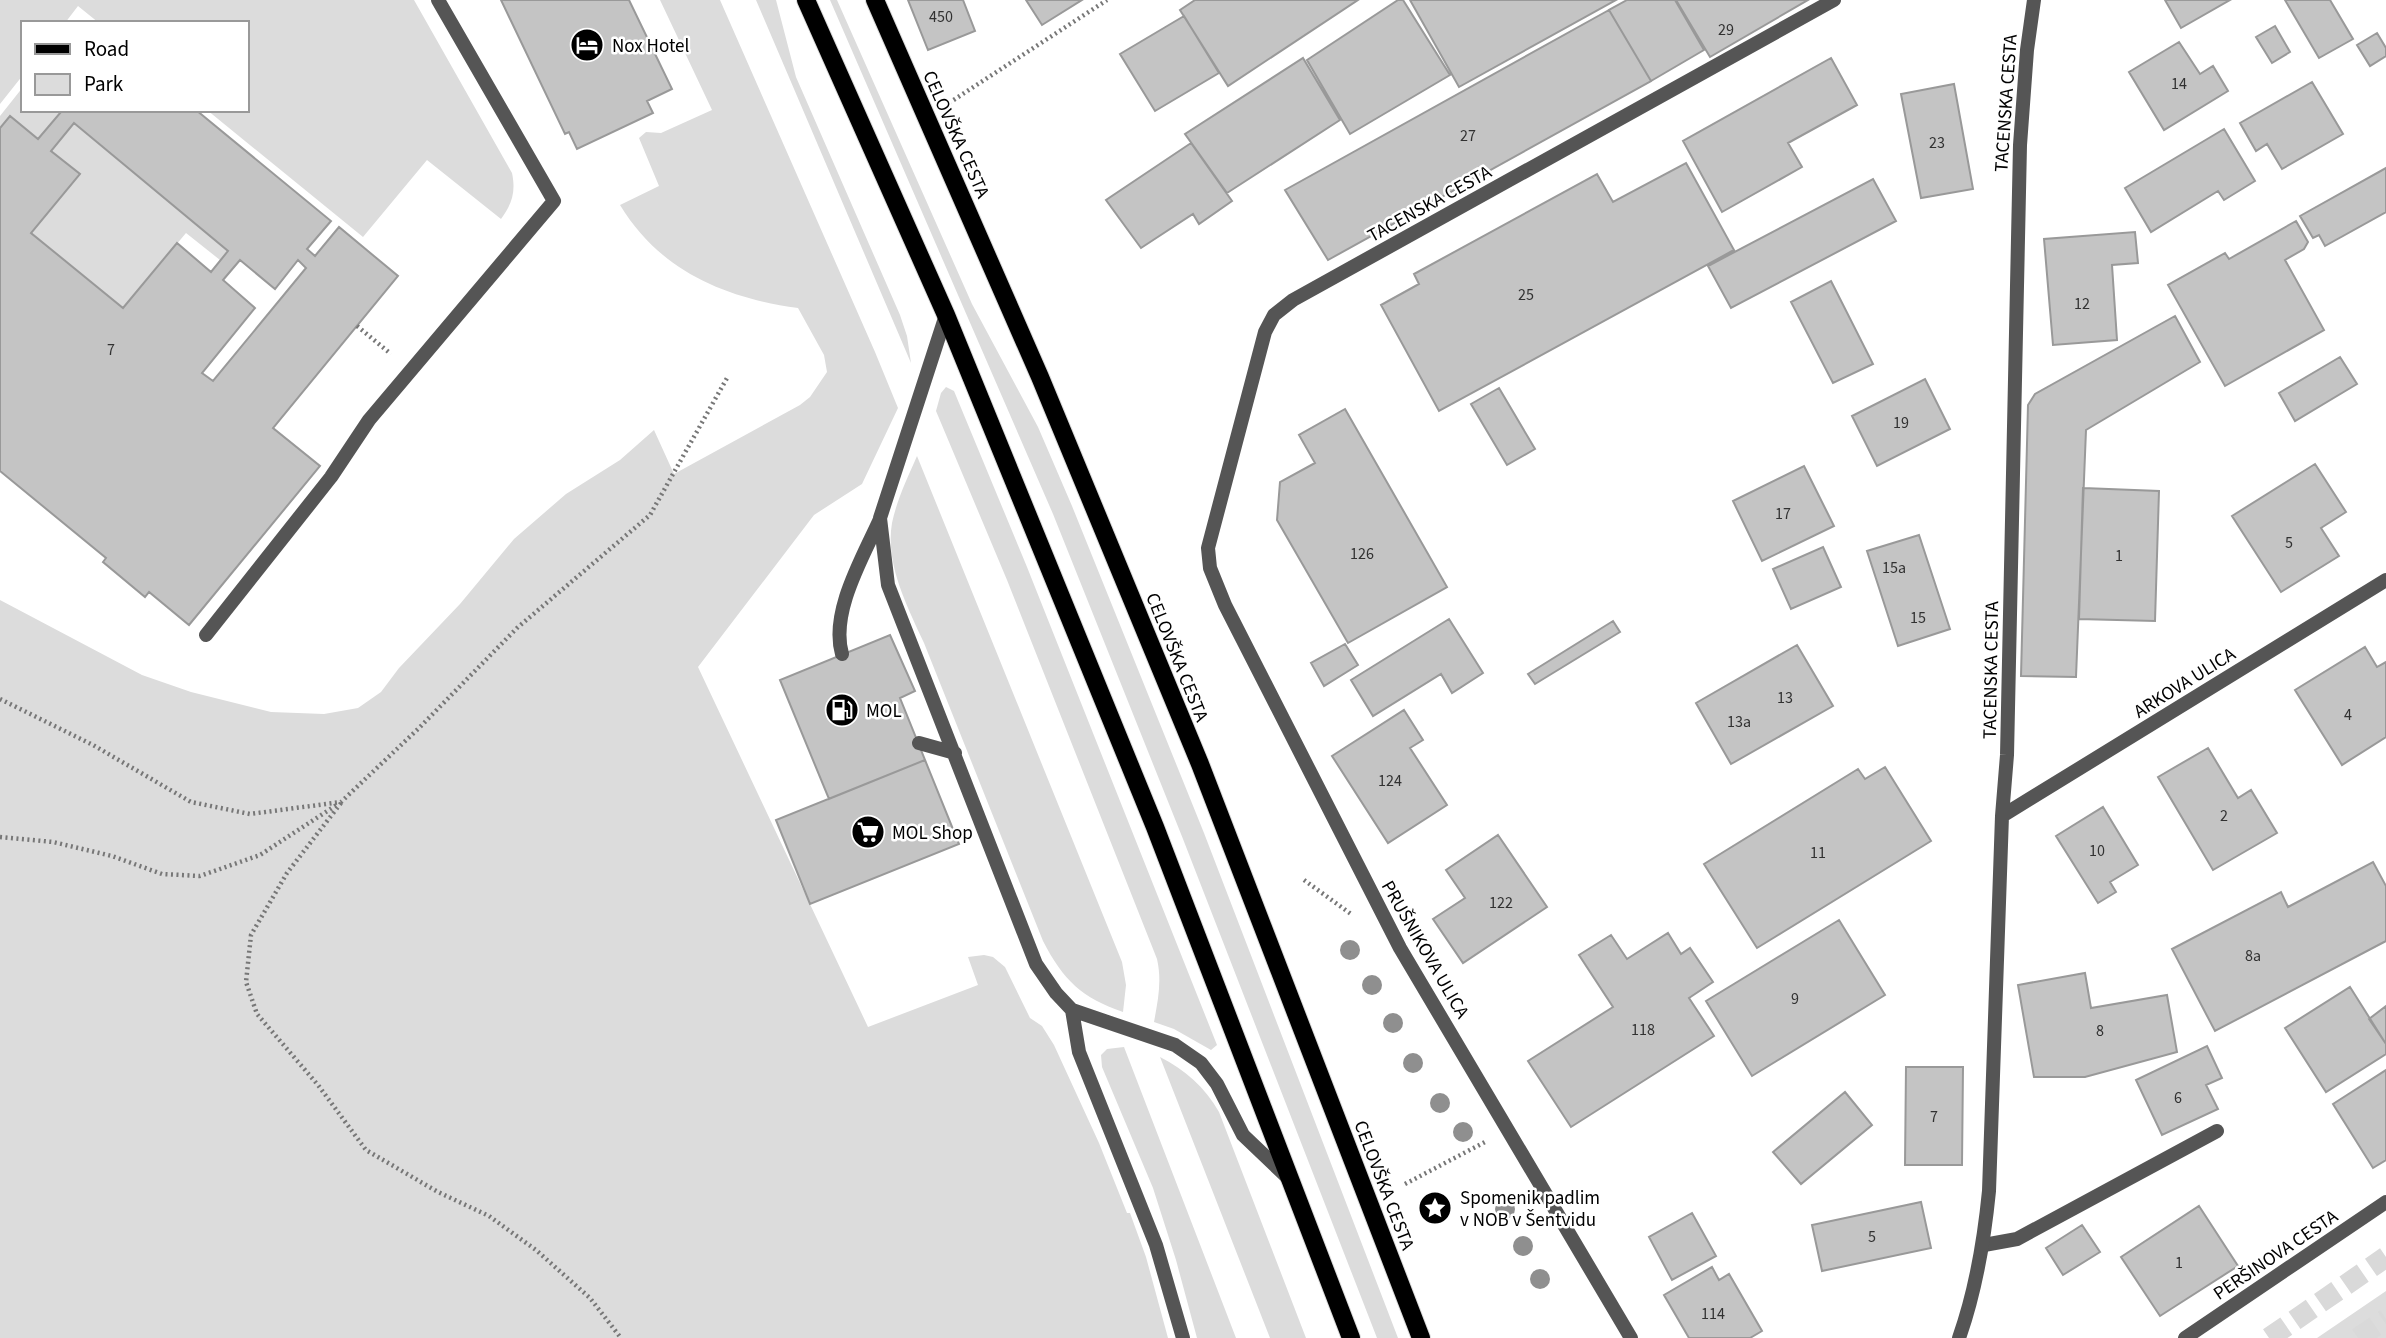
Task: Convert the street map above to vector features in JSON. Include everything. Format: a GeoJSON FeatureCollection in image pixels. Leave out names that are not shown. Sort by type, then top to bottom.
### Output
{"type":"FeatureCollection","features":[{"type":"Feature","properties":{"kind":"main road"},"geometry":{"type":"LineString","coordinates":[[806,0],[946,315],[1154,827],[1351,1338]]}},
{"type":"Feature","properties":{"kind":"main road","name":"CELOVŠKA CESTA"},"geometry":{"type":"LineString","coordinates":[[875,0],[1040,377],[1189,738],[1422,1338]]}},
{"type":"Feature","properties":{"kind":"street"},"geometry":{"type":"LineString","coordinates":[[206,635],[331,477],[369,420],[554,201],[438,0]]}},
{"type":"Feature","properties":{"kind":"street","name":"TACENSKA CESTA"},"geometry":{"type":"LineString","coordinates":[[1210,568],[1210,532],[1265,332],[1274,315],[1293,300],[1834,0]]}},
{"type":"Feature","properties":{"kind":"street","name":"TACENSKA CESTA"},"geometry":{"type":"LineString","coordinates":[[1959,1338],[1984,1245],[1989,1191],[2002,816],[2007,755],[2020,145],[2027,50],[2034,0]]}},
{"type":"Feature","properties":{"kind":"street"},"geometry":{"type":"LineString","coordinates":[[842,654],[839,644],[844,602],[880,517],[946,315]]}},
{"type":"Feature","properties":{"kind":"street"},"geometry":{"type":"LineString","coordinates":[[880,517],[888,584],[1036,964],[1056,993],[1072,1010],[1175,1045],[1201,1063],[1217,1084],[1243,1135],[1290,1180]]}},
{"type":"Feature","properties":{"kind":"street","name":"PRUŠNIKOVA ULICA"},"geometry":{"type":"LineString","coordinates":[[1210,568],[1237,628],[1400,948],[1632,1338]]}},
{"type":"Feature","properties":{"kind":"street","name":"ARKOVA ULICA"},"geometry":{"type":"LineString","coordinates":[[2002,816],[2386,580]]}},
{"type":"Feature","properties":{"kind":"street"},"geometry":{"type":"LineString","coordinates":[[919,743],[955,753]]}},
{"type":"Feature","properties":{"kind":"street"},"geometry":{"type":"LineString","coordinates":[[1072,1010],[1079,1052],[1156,1245],[1183,1338]]}},
{"type":"Feature","properties":{"kind":"street"},"geometry":{"type":"LineString","coordinates":[[1984,1245],[2017,1239],[2217,1131]]}},
{"type":"Feature","properties":{"kind":"street","name":"PERŠINOVA CESTA"},"geometry":{"type":"LineString","coordinates":[[2185,1338],[2386,1202]]}},
{"type":"Feature","properties":{"kind":"path"},"geometry":{"type":"LineString","coordinates":[[947,105],[1107,0]]}},
{"type":"Feature","properties":{"kind":"path"},"geometry":{"type":"LineString","coordinates":[[357,326],[411,370]]}},
{"type":"Feature","properties":{"kind":"path"},"geometry":{"type":"LineString","coordinates":[[621,1338],[590,1298],[536,1250],[489,1216],[438,1192],[366,1150],[318,1085],[257,1014],[246,982],[251,935],[287,873],[341,802],[419,728],[517,628],[650,515],[727,378]]}},
{"type":"Feature","properties":{"kind":"path"},"geometry":{"type":"LineString","coordinates":[[0,699],[93,745],[191,803],[250,814],[341,802]]}},
{"type":"Feature","properties":{"kind":"path"},"geometry":{"type":"LineString","coordinates":[[0,837],[53,842],[112,856],[162,874],[200,876],[260,855],[341,802]]}},
{"type":"Feature","properties":{"kind":"path"},"geometry":{"type":"LineString","coordinates":[[1405,1184],[1509,1129]]}},
{"type":"Feature","properties":{"kind":"green space"},"geometry":{"type":"Polygon","coordinates":[[[0,0],[414,0],[512,173],[514,186],[510,203],[501,219],[427,160],[363,237],[209,112],[248,112],[248,21],[97,21],[78,6],[67,21],[21,21],[21,78],[0,104],[0,0]]]}},
{"type":"Feature","properties":{"kind":"green space"},"geometry":{"type":"Polygon","coordinates":[[[660,0],[720,0],[898,408],[862,484],[814,515],[698,667],[868,1027],[978,985],[968,957],[993,957],[1005,967],[1030,1018],[1042,1026],[1054,1045],[1099,1143],[1127,1213],[1130,1213],[1146,1257],[1168,1338],[0,1338],[0,600],[142,675],[191,692],[271,712],[324,714],[358,708],[381,692],[399,668],[460,604],[514,539],[566,494],[620,460],[654,430],[674,474],[810,397],[827,372],[824,355],[798,308],[745,297],[697,278],[654,248],[620,205],[659,186],[639,138],[646,132],[661,133],[712,110],[660,0]]]}},
{"type":"Feature","properties":{"kind":"green space"},"geometry":{"type":"Polygon","coordinates":[[[756,0],[776,0],[796,77],[900,315],[907,336],[911,363],[756,0]]]}},
{"type":"Feature","properties":{"kind":"green space"},"geometry":{"type":"Polygon","coordinates":[[[830,0],[837,0],[972,304],[1038,427],[1072,506],[1204,833],[1398,1338],[1377,1338],[1053,514],[830,0]]]}},
{"type":"Feature","properties":{"kind":"green space"},"geometry":{"type":"Polygon","coordinates":[[[21,90],[21,112],[61,112],[38,139],[10,117],[0,128],[0,116],[21,90]]]}},
{"type":"Feature","properties":{"kind":"green space"},"geometry":{"type":"Polygon","coordinates":[[[74,123],[228,251],[220,260],[186,233],[123,308],[31,233],[51,151],[74,123]]]}},
{"type":"Feature","properties":{"kind":"green space"},"geometry":{"type":"Polygon","coordinates":[[[946,387],[954,391],[1027,567],[1217,1045],[1211,1050],[1174,1029],[1154,1022],[1159,983],[1157,959],[1007,580],[936,411],[941,393],[946,387]]]}},
{"type":"Feature","properties":{"kind":"green space"},"geometry":{"type":"Polygon","coordinates":[[[917,456],[1122,962],[1126,985],[1123,1012],[1085,994],[1066,977],[1050,955],[899,584],[892,554],[892,523],[917,456]]]}},
{"type":"Feature","properties":{"kind":"green space"},"geometry":{"type":"Polygon","coordinates":[[[1124,1047],[1236,1338],[1197,1338],[1153,1188],[1102,1067],[1101,1055],[1107,1049],[1124,1047]]]}},
{"type":"Feature","properties":{"kind":"green space"},"geometry":{"type":"Polygon","coordinates":[[[1160,1057],[1194,1080],[1219,1112],[1306,1338],[1270,1338],[1160,1057]]]}},
{"type":"Feature","properties":{"kind":"green space"},"geometry":{"type":"Polygon","coordinates":[[[2386,1291],[2386,1338],[2317,1338],[2386,1291]]]}},
{"type":"Feature","properties":{"kind":"building","name":"Nox Hotel"},"geometry":{"type":"Polygon","coordinates":[[[501,0],[629,0],[672,89],[647,101],[653,113],[577,149],[569,132],[565,134],[501,0]]]}},
{"type":"Feature","properties":{"kind":"building"},"geometry":{"type":"Polygon","coordinates":[[[908,0],[963,0],[975,31],[928,50],[908,0]]]}},
{"type":"Feature","properties":{"kind":"building"},"geometry":{"type":"Polygon","coordinates":[[[1026,0],[1082,0],[1042,25],[1026,0]]]}},
{"type":"Feature","properties":{"kind":"building"},"geometry":{"type":"Polygon","coordinates":[[[1195,0],[1358,0],[1228,86],[1180,10],[1195,0]]]}},
{"type":"Feature","properties":{"kind":"building"},"geometry":{"type":"Polygon","coordinates":[[[1398,0],[1403,0],[1450,75],[1350,134],[1307,60],[1398,0]]]}},
{"type":"Feature","properties":{"kind":"building"},"geometry":{"type":"Polygon","coordinates":[[[1410,0],[1616,0],[1459,87],[1410,0]]]}},
{"type":"Feature","properties":{"kind":"building"},"geometry":{"type":"Polygon","coordinates":[[[1627,0],[1675,0],[1704,50],[1651,81],[1609,10],[1627,0]]]}},
{"type":"Feature","properties":{"kind":"building"},"geometry":{"type":"Polygon","coordinates":[[[1676,0],[1808,0],[1710,57],[1676,0]]]}},
{"type":"Feature","properties":{"kind":"building"},"geometry":{"type":"Polygon","coordinates":[[[2165,0],[2230,0],[2181,28],[2165,0]]]}},
{"type":"Feature","properties":{"kind":"building"},"geometry":{"type":"Polygon","coordinates":[[[2285,0],[2330,0],[2353,39],[2319,58],[2285,0]]]}},
{"type":"Feature","properties":{"kind":"building"},"geometry":{"type":"Polygon","coordinates":[[[1609,10],[1651,81],[1328,260],[1285,190],[1609,10]]]}},
{"type":"Feature","properties":{"kind":"building"},"geometry":{"type":"Polygon","coordinates":[[[1184,16],[1219,73],[1155,111],[1120,54],[1184,16]]]}},
{"type":"Feature","properties":{"kind":"building"},"geometry":{"type":"Polygon","coordinates":[[[2275,26],[2290,52],[2272,63],[2256,37],[2275,26]]]}},
{"type":"Feature","properties":{"kind":"building"},"geometry":{"type":"Polygon","coordinates":[[[2377,33],[2386,48],[2386,56],[2370,66],[2357,45],[2377,33]]]}},
{"type":"Feature","properties":{"kind":"building"},"geometry":{"type":"Polygon","coordinates":[[[2179,42],[2200,74],[2213,66],[2228,91],[2164,130],[2129,72],[2179,42]]]}},
{"type":"Feature","properties":{"kind":"building"},"geometry":{"type":"Polygon","coordinates":[[[1303,58],[1340,120],[1227,193],[1185,134],[1303,58]]]}},
{"type":"Feature","properties":{"kind":"building"},"geometry":{"type":"Polygon","coordinates":[[[1831,58],[1857,105],[1788,143],[1802,167],[1722,212],[1683,141],[1831,58]]]}},
{"type":"Feature","properties":{"kind":"building"},"geometry":{"type":"Polygon","coordinates":[[[2312,82],[2343,134],[2282,169],[2267,144],[2256,151],[2240,123],[2312,82]]]}},
{"type":"Feature","properties":{"kind":"building"},"geometry":{"type":"Polygon","coordinates":[[[1954,84],[1973,189],[1921,198],[1901,94],[1954,84]]]}},
{"type":"Feature","properties":{"kind":"building"},"geometry":{"type":"Polygon","coordinates":[[[61,112],[198,112],[331,221],[307,249],[315,256],[339,227],[398,276],[273,428],[320,466],[189,625],[149,592],[145,597],[103,562],[106,558],[0,471],[0,128],[10,116],[38,139],[61,112]],[[74,123],[51,151],[80,174],[31,233],[123,308],[177,243],[211,272],[228,251],[74,123]],[[240,260],[223,280],[255,308],[202,373],[213,381],[306,268],[298,260],[275,289],[240,260]]]}},
{"type":"Feature","properties":{"kind":"building"},"geometry":{"type":"Polygon","coordinates":[[[2224,129],[2255,181],[2224,200],[2218,191],[2151,232],[2125,188],[2224,129]]]}},
{"type":"Feature","properties":{"kind":"building"},"geometry":{"type":"Polygon","coordinates":[[[1191,143],[1232,201],[1199,224],[1193,214],[1141,248],[1106,200],[1191,143]]]}},
{"type":"Feature","properties":{"kind":"building"},"geometry":{"type":"Polygon","coordinates":[[[1686,163],[1734,250],[1439,411],[1381,305],[1419,284],[1414,274],[1597,174],[1613,202],[1686,163]]]}},
{"type":"Feature","properties":{"kind":"building"},"geometry":{"type":"Polygon","coordinates":[[[2386,168],[2386,212],[2325,246],[2319,235],[2313,238],[2300,216],[2386,168]]]}},
{"type":"Feature","properties":{"kind":"building"},"geometry":{"type":"Polygon","coordinates":[[[1873,179],[1896,221],[1731,308],[1708,266],[1873,179]]]}},
{"type":"Feature","properties":{"kind":"building"},"geometry":{"type":"Polygon","coordinates":[[[2296,221],[2308,242],[2304,249],[2285,260],[2324,330],[2225,386],[2168,285],[2225,253],[2229,259],[2296,221]]]}},
{"type":"Feature","properties":{"kind":"building"},"geometry":{"type":"Polygon","coordinates":[[[2135,232],[2138,263],[2112,265],[2117,340],[2053,345],[2044,239],[2135,232]]]}},
{"type":"Feature","properties":{"kind":"building"},"geometry":{"type":"Polygon","coordinates":[[[1831,281],[1873,364],[1833,383],[1791,302],[1831,281]]]}},
{"type":"Feature","properties":{"kind":"building"},"geometry":{"type":"Polygon","coordinates":[[[2175,316],[2200,362],[2086,430],[2076,677],[2021,676],[2028,405],[2035,394],[2175,316]]]}},
{"type":"Feature","properties":{"kind":"building"},"geometry":{"type":"Polygon","coordinates":[[[2340,357],[2357,384],[2295,421],[2279,393],[2340,357]]]}},
{"type":"Feature","properties":{"kind":"building"},"geometry":{"type":"Polygon","coordinates":[[[1925,379],[1950,429],[1877,466],[1852,416],[1925,379]]]}},
{"type":"Feature","properties":{"kind":"building"},"geometry":{"type":"Polygon","coordinates":[[[1499,388],[1535,449],[1507,465],[1471,404],[1499,388]]]}},
{"type":"Feature","properties":{"kind":"building"},"geometry":{"type":"Polygon","coordinates":[[[1345,409],[1447,587],[1348,643],[1277,520],[1280,482],[1315,463],[1299,435],[1345,409]]]}},
{"type":"Feature","properties":{"kind":"building"},"geometry":{"type":"Polygon","coordinates":[[[2315,464],[2346,512],[2321,528],[2339,556],[2281,592],[2232,516],[2315,464]]]}},
{"type":"Feature","properties":{"kind":"building"},"geometry":{"type":"Polygon","coordinates":[[[1804,466],[1834,526],[1762,561],[1733,501],[1804,466]]]}},
{"type":"Feature","properties":{"kind":"building"},"geometry":{"type":"Polygon","coordinates":[[[2083,488],[2159,491],[2155,621],[2079,619],[2083,488]]]}},
{"type":"Feature","properties":{"kind":"building"},"geometry":{"type":"Polygon","coordinates":[[[1919,535],[1950,629],[1898,646],[1867,551],[1919,535]]]}},
{"type":"Feature","properties":{"kind":"building"},"geometry":{"type":"Polygon","coordinates":[[[1823,547],[1841,587],[1791,609],[1773,569],[1823,547]]]}},
{"type":"Feature","properties":{"kind":"building"},"geometry":{"type":"Polygon","coordinates":[[[1449,619],[1483,673],[1452,693],[1441,674],[1373,716],[1351,680],[1449,619]]]}},
{"type":"Feature","properties":{"kind":"building"},"geometry":{"type":"Polygon","coordinates":[[[1613,621],[1620,632],[1535,684],[1528,674],[1613,621]]]}},
{"type":"Feature","properties":{"kind":"building"},"geometry":{"type":"Polygon","coordinates":[[[890,635],[915,691],[900,698],[925,760],[829,799],[780,680],[890,635]]]}},
{"type":"Feature","properties":{"kind":"building"},"geometry":{"type":"Polygon","coordinates":[[[1345,644],[1358,665],[1324,686],[1311,663],[1345,644]]]}},
{"type":"Feature","properties":{"kind":"building"},"geometry":{"type":"Polygon","coordinates":[[[1797,645],[1833,706],[1731,764],[1696,703],[1797,645]]]}},
{"type":"Feature","properties":{"kind":"building"},"geometry":{"type":"Polygon","coordinates":[[[2365,647],[2377,667],[2386,662],[2386,737],[2342,765],[2295,690],[2365,647]]]}},
{"type":"Feature","properties":{"kind":"building"},"geometry":{"type":"Polygon","coordinates":[[[1404,710],[1423,740],[1410,748],[1447,805],[1388,843],[1332,756],[1404,710]]]}},
{"type":"Feature","properties":{"kind":"building"},"geometry":{"type":"Polygon","coordinates":[[[2208,748],[2238,798],[2251,790],[2277,833],[2213,870],[2158,777],[2208,748]]]}},
{"type":"Feature","properties":{"kind":"building","name":"MOL Shop"},"geometry":{"type":"Polygon","coordinates":[[[925,760],[959,844],[810,904],[776,820],[925,760]]]}},
{"type":"Feature","properties":{"kind":"building"},"geometry":{"type":"Polygon","coordinates":[[[1885,767],[1931,841],[1757,948],[1704,864],[1858,769],[1865,779],[1885,767]]]}},
{"type":"Feature","properties":{"kind":"building"},"geometry":{"type":"Polygon","coordinates":[[[2103,807],[2138,865],[2110,882],[2116,892],[2098,903],[2056,836],[2103,807]]]}},
{"type":"Feature","properties":{"kind":"building"},"geometry":{"type":"Polygon","coordinates":[[[1498,835],[1547,907],[1463,963],[1433,919],[1465,898],[1446,870],[1498,835]]]}},
{"type":"Feature","properties":{"kind":"building"},"geometry":{"type":"Polygon","coordinates":[[[2373,862],[2386,886],[2386,941],[2215,1031],[2172,949],[2281,892],[2288,907],[2373,862]]]}},
{"type":"Feature","properties":{"kind":"building"},"geometry":{"type":"Polygon","coordinates":[[[1839,920],[1885,995],[1752,1076],[1706,1001],[1839,920]]]}},
{"type":"Feature","properties":{"kind":"building"},"geometry":{"type":"Polygon","coordinates":[[[1668,933],[1681,954],[1690,948],[1713,982],[1689,998],[1714,1036],[1571,1127],[1528,1061],[1613,1007],[1579,955],[1611,935],[1627,959],[1668,933]]]}},
{"type":"Feature","properties":{"kind":"building"},"geometry":{"type":"Polygon","coordinates":[[[2085,973],[2091,1008],[2167,995],[2177,1052],[2085,1077],[2034,1077],[2018,985],[2085,973]]]}},
{"type":"Feature","properties":{"kind":"building"},"geometry":{"type":"Polygon","coordinates":[[[2350,987],[2386,1044],[2386,1054],[2326,1092],[2285,1028],[2350,987]]]}},
{"type":"Feature","properties":{"kind":"building"},"geometry":{"type":"Polygon","coordinates":[[[2386,1006],[2386,1044],[2369,1019],[2386,1006]]]}},
{"type":"Feature","properties":{"kind":"building"},"geometry":{"type":"Polygon","coordinates":[[[2207,1046],[2222,1078],[2206,1085],[2218,1109],[2162,1135],[2136,1080],[2207,1046]]]}},
{"type":"Feature","properties":{"kind":"building"},"geometry":{"type":"Polygon","coordinates":[[[1906,1067],[1963,1067],[1962,1165],[1905,1165],[1906,1067]]]}},
{"type":"Feature","properties":{"kind":"building"},"geometry":{"type":"Polygon","coordinates":[[[2386,1070],[2386,1160],[2373,1168],[2333,1104],[2386,1070]]]}},
{"type":"Feature","properties":{"kind":"building"},"geometry":{"type":"Polygon","coordinates":[[[1845,1092],[1872,1125],[1801,1184],[1773,1152],[1845,1092]]]}},
{"type":"Feature","properties":{"kind":"building"},"geometry":{"type":"Polygon","coordinates":[[[1921,1202],[1931,1248],[1822,1271],[1812,1225],[1921,1202]]]}},
{"type":"Feature","properties":{"kind":"building"},"geometry":{"type":"Polygon","coordinates":[[[2199,1206],[2238,1266],[2160,1316],[2121,1257],[2199,1206]]]}},
{"type":"Feature","properties":{"kind":"building"},"geometry":{"type":"Polygon","coordinates":[[[1692,1213],[1716,1256],[1672,1280],[1649,1237],[1692,1213]]]}},
{"type":"Feature","properties":{"kind":"building"},"geometry":{"type":"Polygon","coordinates":[[[2082,1225],[2100,1252],[2063,1275],[2046,1248],[2082,1225]]]}},
{"type":"Feature","properties":{"kind":"building"},"geometry":{"type":"Polygon","coordinates":[[[1712,1267],[1719,1280],[1729,1274],[1762,1331],[1750,1338],[1689,1338],[1664,1295],[1712,1267]]]}},
{"type":"Feature","properties":{"kind":"tunnel"},"geometry":{"type":"LineString","coordinates":[[2269,1338],[2386,1257]]}},
{"type":"Feature","properties":{"kind":"tunnel"},"geometry":{"type":"LineString","coordinates":[[2358,1338],[2386,1319]]}},
{"type":"Feature","properties":{"kind":"place","name":"Nox Hotel"},"geometry":{"type":"Point","coordinates":[587,45]}},
{"type":"Feature","properties":{"kind":"place","name":"MOL"},"geometry":{"type":"Point","coordinates":[842,710]}},
{"type":"Feature","properties":{"kind":"place","name":"MOL Shop"},"geometry":{"type":"Point","coordinates":[868,832]}},
{"type":"Feature","properties":{"kind":"place","name":"Spomenik padlim v NOB v Šentvidu"},"geometry":{"type":"Point","coordinates":[1435,1208]}}]}
